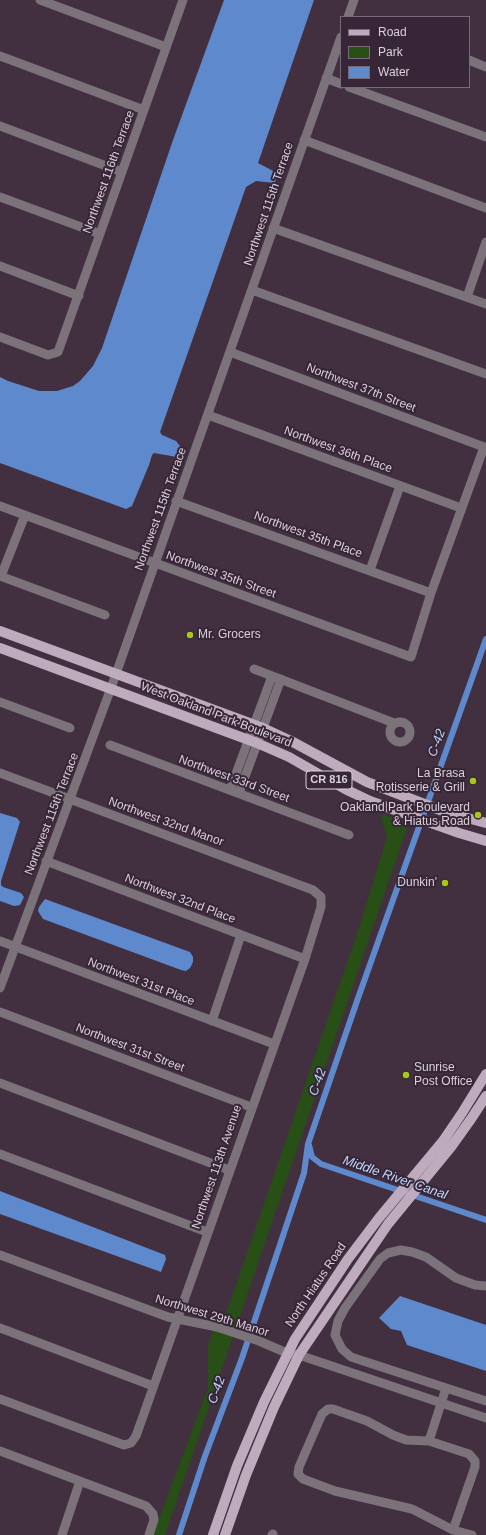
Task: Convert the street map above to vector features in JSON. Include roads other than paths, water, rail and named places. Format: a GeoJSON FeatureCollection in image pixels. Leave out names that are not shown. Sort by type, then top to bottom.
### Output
{"type":"FeatureCollection","features":[{"type":"Feature","properties":{"kind":"main road","name":"West Oakland Park Boulevard"},"geometry":{"type":"LineString","coordinates":[[0,630],[259,727],[291,741],[367,782],[407,798],[486,824]]}},
{"type":"Feature","properties":{"kind":"main road","name":"West Oakland Park Boulevard"},"geometry":{"type":"LineString","coordinates":[[0,648],[253,742],[289,757],[356,794],[402,812],[486,841]]}},
{"type":"Feature","properties":{"kind":"main road","name":"North Hiatus Road"},"geometry":{"type":"LineString","coordinates":[[213,1535],[237,1466],[264,1402],[295,1339],[348,1259],[454,1124],[486,1074]]}},
{"type":"Feature","properties":{"kind":"main road"},"geometry":{"type":"LineString","coordinates":[[225,1535],[246,1475],[274,1407],[299,1355],[388,1224],[459,1136],[486,1096]]}},
{"type":"Feature","properties":{"kind":"street"},"geometry":{"type":"LineString","coordinates":[[40,0],[166,47]]}},
{"type":"Feature","properties":{"kind":"street","name":"Northwest 116th Terrace"},"geometry":{"type":"LineString","coordinates":[[0,337],[48,355],[58,352],[183,0]]}},
{"type":"Feature","properties":{"kind":"street"},"geometry":{"type":"LineString","coordinates":[[349,16],[354,0]]}},
{"type":"Feature","properties":{"kind":"street","name":"Northwest 115th Terrace"},"geometry":{"type":"LineString","coordinates":[[0,988],[111,688],[340,40]]}},
{"type":"Feature","properties":{"kind":"street"},"geometry":{"type":"LineString","coordinates":[[0,56],[144,110]]}},
{"type":"Feature","properties":{"kind":"street"},"geometry":{"type":"LineString","coordinates":[[470,60],[486,67]]}},
{"type":"Feature","properties":{"kind":"street"},"geometry":{"type":"LineString","coordinates":[[326,78],[340,84]]}},
{"type":"Feature","properties":{"kind":"street"},"geometry":{"type":"LineString","coordinates":[[352,88],[486,137]]}},
{"type":"Feature","properties":{"kind":"street"},"geometry":{"type":"LineString","coordinates":[[0,126],[122,172]]}},
{"type":"Feature","properties":{"kind":"street"},"geometry":{"type":"LineString","coordinates":[[304,140],[486,208]]}},
{"type":"Feature","properties":{"kind":"street"},"geometry":{"type":"LineString","coordinates":[[0,197],[100,234]]}},
{"type":"Feature","properties":{"kind":"street"},"geometry":{"type":"LineString","coordinates":[[273,228],[486,304]]}},
{"type":"Feature","properties":{"kind":"street"},"geometry":{"type":"LineString","coordinates":[[467,297],[486,242]]}},
{"type":"Feature","properties":{"kind":"street"},"geometry":{"type":"LineString","coordinates":[[0,266],[79,296]]}},
{"type":"Feature","properties":{"kind":"street"},"geometry":{"type":"LineString","coordinates":[[252,290],[486,374]]}},
{"type":"Feature","properties":{"kind":"street","name":"Northwest 37th Street"},"geometry":{"type":"LineString","coordinates":[[230,352],[484,447],[461,508]]}},
{"type":"Feature","properties":{"kind":"street","name":"Northwest 36th Place"},"geometry":{"type":"LineString","coordinates":[[208,414],[461,508]]}},
{"type":"Feature","properties":{"kind":"street"},"geometry":{"type":"LineString","coordinates":[[370,570],[400,486]]}},
{"type":"Feature","properties":{"kind":"street","name":"Northwest 35th Place"},"geometry":{"type":"LineString","coordinates":[[176,501],[370,570],[431,594]]}},
{"type":"Feature","properties":{"kind":"street","name":"Northwest 35th Street"},"geometry":{"type":"LineString","coordinates":[[0,506],[411,657],[431,594]]}},
{"type":"Feature","properties":{"kind":"street"},"geometry":{"type":"LineString","coordinates":[[431,594],[461,508]]}},
{"type":"Feature","properties":{"kind":"street"},"geometry":{"type":"LineString","coordinates":[[25,515],[0,576],[105,615]]}},
{"type":"Feature","properties":{"kind":"street"},"geometry":{"type":"LineString","coordinates":[[254,669],[394,723]]}},
{"type":"Feature","properties":{"kind":"street"},"geometry":{"type":"LineString","coordinates":[[230,790],[253,742],[276,677]]}},
{"type":"Feature","properties":{"kind":"street"},"geometry":{"type":"LineString","coordinates":[[0,702],[70,728]]}},
{"type":"Feature","properties":{"kind":"street"},"geometry":{"type":"LineString","coordinates":[[239,793],[253,742]]}},
{"type":"Feature","properties":{"kind":"street","name":"Northwest 33rd Street"},"geometry":{"type":"LineString","coordinates":[[110,745],[349,835]]}},
{"type":"Feature","properties":{"kind":"street","name":"Northwest 32nd Manor"},"geometry":{"type":"LineString","coordinates":[[0,774],[313,890],[321,897]]}},
{"type":"Feature","properties":{"kind":"street","name":"Northwest 32nd Place"},"geometry":{"type":"LineString","coordinates":[[46,862],[305,959]]}},
{"type":"Feature","properties":{"kind":"street","name":"Northwest 113th Avenue"},"geometry":{"type":"LineString","coordinates":[[0,1398],[124,1445],[131,1443],[136,1436],[305,959],[321,907],[321,897]]}},
{"type":"Feature","properties":{"kind":"street"},"geometry":{"type":"LineString","coordinates":[[212,1021],[242,935]]}},
{"type":"Feature","properties":{"kind":"street","name":"Northwest 31st Place"},"geometry":{"type":"LineString","coordinates":[[0,941],[274,1044]]}},
{"type":"Feature","properties":{"kind":"street","name":"Northwest 31st Street"},"geometry":{"type":"LineString","coordinates":[[0,1012],[252,1107]]}},
{"type":"Feature","properties":{"kind":"street"},"geometry":{"type":"LineString","coordinates":[[0,1083],[229,1170]]}},
{"type":"Feature","properties":{"kind":"street"},"geometry":{"type":"LineString","coordinates":[[0,1154],[208,1232]]}},
{"type":"Feature","properties":{"kind":"street"},"geometry":{"type":"LineString","coordinates":[[486,1286],[475,1285],[456,1278],[426,1257],[412,1252],[401,1250],[388,1253],[380,1259],[345,1308],[338,1321],[335,1334],[342,1349],[351,1357],[486,1400]]}},
{"type":"Feature","properties":{"kind":"street","name":"Northwest 29th Manor"},"geometry":{"type":"LineString","coordinates":[[0,1255],[177,1319],[199,1323],[259,1341],[287,1353],[299,1355],[486,1418]]}},
{"type":"Feature","properties":{"kind":"street"},"geometry":{"type":"LineString","coordinates":[[0,1328],[153,1386]]}},
{"type":"Feature","properties":{"kind":"street"},"geometry":{"type":"LineString","coordinates":[[428,1441],[446,1388]]}},
{"type":"Feature","properties":{"kind":"street"},"geometry":{"type":"LineString","coordinates":[[453,1530],[475,1467],[475,1461],[469,1454],[428,1441],[406,1440],[367,1421],[333,1409],[328,1409],[322,1414],[299,1467],[298,1474],[302,1479],[335,1492],[412,1510],[453,1530],[472,1535]]}},
{"type":"Feature","properties":{"kind":"street"},"geometry":{"type":"LineString","coordinates":[[0,1451],[146,1506],[153,1514],[154,1520],[149,1535]]}},
{"type":"Feature","properties":{"kind":"street"},"geometry":{"type":"LineString","coordinates":[[62,1535],[80,1481]]}},
{"type":"Feature","properties":{"kind":"water"},"geometry":{"type":"Polygon","coordinates":[[[224,0],[314,0],[258,163],[277,173],[275,183],[256,181],[246,187],[160,432],[162,435],[176,441],[183,450],[182,454],[177,457],[154,453],[132,506],[126,509],[0,463],[0,377],[39,391],[57,391],[73,386],[80,381],[93,366],[102,348],[173,140],[224,0]]]}},
{"type":"Feature","properties":{"kind":"water"},"geometry":{"type":"Polygon","coordinates":[[[0,813],[17,818],[20,822],[1,885],[21,893],[24,897],[20,905],[14,906],[0,901],[0,813]]]}},
{"type":"Feature","properties":{"kind":"water"},"geometry":{"type":"Polygon","coordinates":[[[45,899],[190,952],[193,957],[193,962],[190,968],[186,971],[181,970],[43,919],[38,911],[45,899]]]}},
{"type":"Feature","properties":{"kind":"water"},"geometry":{"type":"Polygon","coordinates":[[[0,1191],[165,1255],[166,1259],[161,1272],[0,1214],[0,1191]]]}},
{"type":"Feature","properties":{"kind":"water"},"geometry":{"type":"Polygon","coordinates":[[[400,1296],[486,1325],[486,1371],[407,1345],[401,1331],[391,1329],[379,1318],[400,1296]]]}},
{"type":"Feature","properties":{"kind":"waterway","name":"C-42"},"geometry":{"type":"LineString","coordinates":[[179,1535],[205,1456],[242,1358],[304,1173],[308,1144],[357,1001],[486,639]]}},
{"type":"Feature","properties":{"kind":"waterway","name":"Middle River Canal"},"geometry":{"type":"LineString","coordinates":[[309,1145],[312,1157],[321,1164],[486,1220]]}},
{"type":"Feature","properties":{"kind":"place","name":"Mr. Grocers"},"geometry":{"type":"Point","coordinates":[190,635]}},
{"type":"Feature","properties":{"kind":"place","name":"La Brasa Rotisserie & Grill"},"geometry":{"type":"Point","coordinates":[473,781]}},
{"type":"Feature","properties":{"kind":"place","name":"Oakland Park Boulevard & Hiatus Road"},"geometry":{"type":"Point","coordinates":[478,815]}},
{"type":"Feature","properties":{"kind":"place","name":"Dunkin'"},"geometry":{"type":"Point","coordinates":[445,883]}},
{"type":"Feature","properties":{"kind":"place","name":"Sunrise Post Office"},"geometry":{"type":"Point","coordinates":[406,1075]}}]}
